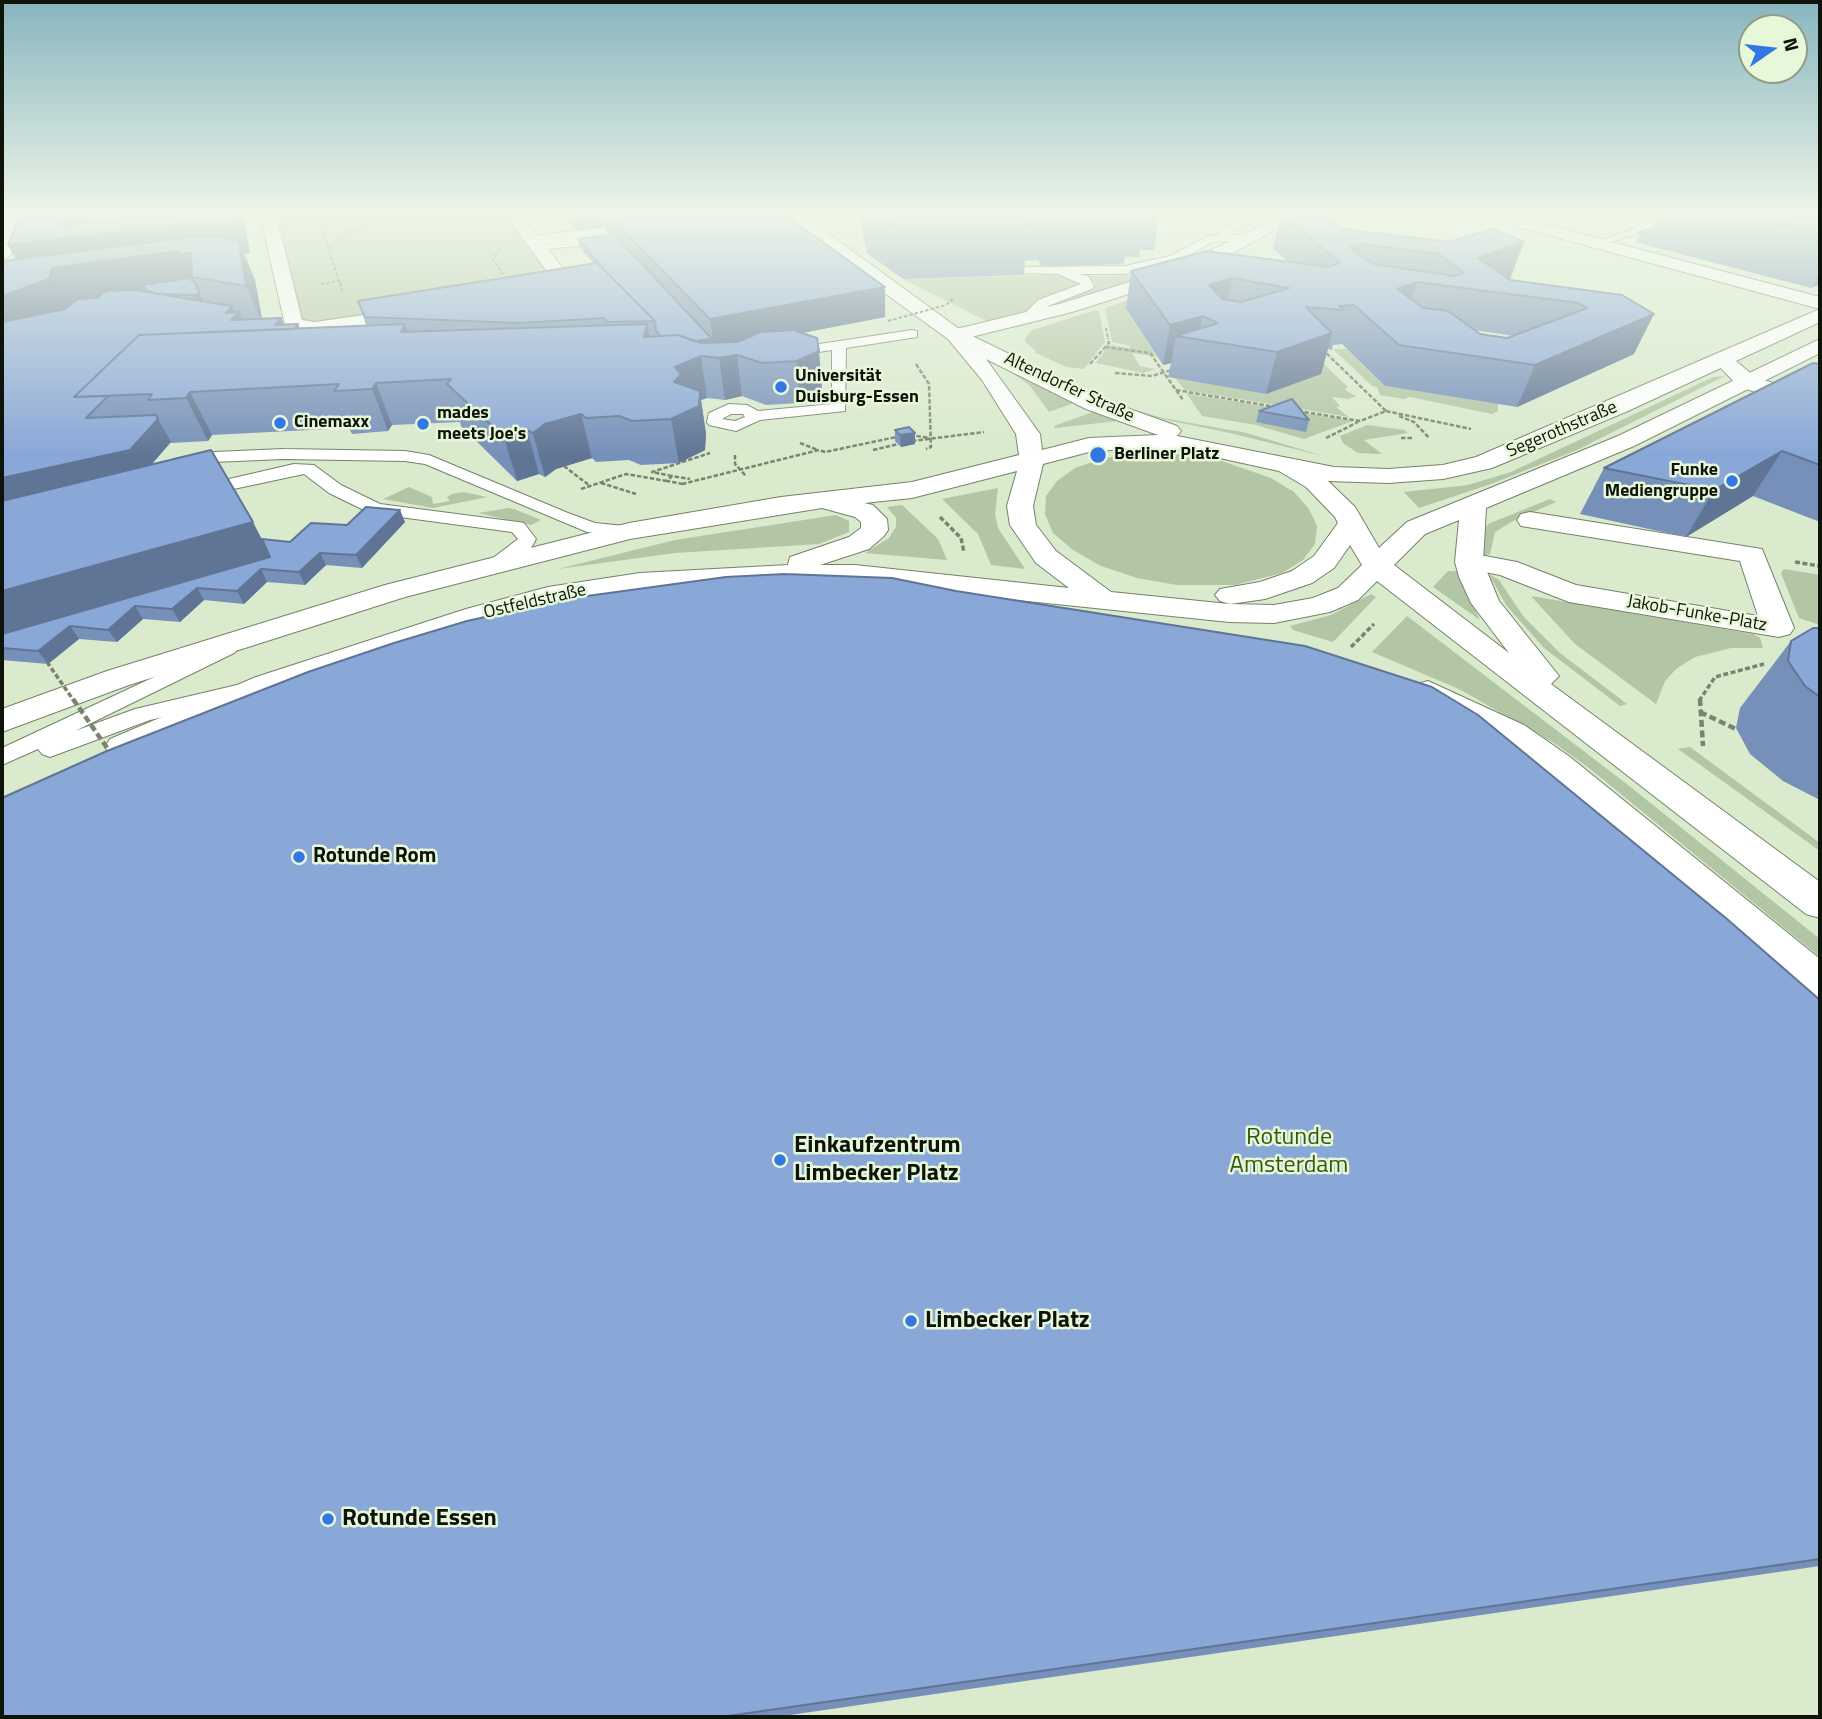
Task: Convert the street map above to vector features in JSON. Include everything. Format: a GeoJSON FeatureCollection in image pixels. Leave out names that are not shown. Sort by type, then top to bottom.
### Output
{"type":"FeatureCollection","features":[{"type":"Feature","properties":{"kind":"main road"},"geometry":{"type":"LineString","coordinates":[[282,295],[293,325],[315,328],[434,310]]}},
{"type":"Feature","properties":{"kind":"main road"},"geometry":{"type":"LineString","coordinates":[[513,298],[532,295]]}},
{"type":"Feature","properties":{"kind":"main road","name":"Altendorfer Straße"},"geometry":{"type":"LineString","coordinates":[[902,295],[950,331],[1094,404],[1224,450]]}},
{"type":"Feature","properties":{"kind":"main road"},"geometry":{"type":"LineString","coordinates":[[950,331],[1065,309],[1106,295]]}},
{"type":"Feature","properties":{"kind":"main road"},"geometry":{"type":"LineString","coordinates":[[1791,295],[1820,303]]}},
{"type":"Feature","properties":{"kind":"main road","name":"Segerothstraße"},"geometry":{"type":"LineString","coordinates":[[1289,467],[1334,474],[1388,476],[1443,472],[1483,463],[1723,360],[1820,314]]}},
{"type":"Feature","properties":{"kind":"main road","name":"Altendorfer Straße"},"geometry":{"type":"LineString","coordinates":[[950,331],[1019,417],[1028,434],[1032,460]]}},
{"type":"Feature","properties":{"kind":"main road","name":"Segerothstraße"},"geometry":{"type":"LineString","coordinates":[[1102,598],[1229,613],[1293,612],[1320,606],[1349,594],[1416,528],[1472,502],[1560,471],[1820,345]]}},
{"type":"Feature","properties":{"kind":"main road"},"geometry":{"type":"LineString","coordinates":[[1723,360],[1747,382],[1784,394],[1820,400]]}},
{"type":"Feature","properties":{"kind":"main road"},"geometry":{"type":"LineString","coordinates":[[1777,367],[1787,378],[1820,395]]}},
{"type":"Feature","properties":{"kind":"main road"},"geometry":{"type":"LineString","coordinates":[[2,721],[118,678],[395,591],[629,531],[782,505],[912,490],[1077,447],[1120,442],[1166,442],[1224,450],[1289,467],[1324,489],[1352,523],[1377,565],[1426,607],[1572,714],[1820,903]]}},
{"type":"Feature","properties":{"kind":"main road"},"geometry":{"type":"LineString","coordinates":[[1032,460],[1020,506],[1023,525],[1046,557],[1102,598],[1161,624],[1281,645]]}},
{"type":"Feature","properties":{"kind":"main road"},"geometry":{"type":"LineString","coordinates":[[772,573],[859,542],[875,530],[874,519],[864,511],[825,502]]}},
{"type":"Feature","properties":{"kind":"main road"},"geometry":{"type":"LineString","coordinates":[[1472,502],[1469,562],[1486,603],[1572,714]]}},
{"type":"Feature","properties":{"kind":"main road","name":"Jakob-Funke-Platz"},"geometry":{"type":"LineString","coordinates":[[1485,564],[1507,568],[1569,593],[1779,628],[1765,597],[1752,555],[1530,520]]}},
{"type":"Feature","properties":{"kind":"main road"},"geometry":{"type":"LineString","coordinates":[[1102,598],[1222,596],[1281,586],[1324,562],[1352,523]]}},
{"type":"Feature","properties":{"kind":"main road","name":"Ostfeldstraße"},"geometry":{"type":"LineString","coordinates":[[47,780],[267,684],[477,615],[548,596],[640,582],[772,573],[868,575],[1102,598]]}},
{"type":"Feature","properties":{"kind":"main road"},"geometry":{"type":"LineString","coordinates":[[1401,680],[1484,718],[1547,757],[1820,983]]}},
{"type":"Feature","properties":{"kind":"lane"},"geometry":{"type":"LineString","coordinates":[[1029,316],[1043,303],[1064,295]]}},
{"type":"Feature","properties":{"kind":"lane"},"geometry":{"type":"LineString","coordinates":[[771,360],[839,349],[868,349],[912,334],[950,331]]}},
{"type":"Feature","properties":{"kind":"lane"},"geometry":{"type":"LineString","coordinates":[[717,424],[714,416],[729,409],[747,410],[754,416],[840,408],[839,349]]}},
{"type":"Feature","properties":{"kind":"lane"},"geometry":{"type":"LineString","coordinates":[[160,471],[234,456],[405,456],[429,460],[593,528],[629,531]]}},
{"type":"Feature","properties":{"kind":"lane"},"geometry":{"type":"LineString","coordinates":[[323,480],[386,459],[405,456]]}},
{"type":"Feature","properties":{"kind":"lane"},"geometry":{"type":"LineString","coordinates":[[176,496],[299,468],[308,469],[359,503],[376,509],[518,527],[527,539],[523,546],[500,562]]}},
{"type":"Feature","properties":{"kind":"lane"},"geometry":{"type":"LineString","coordinates":[[2,757],[260,633]]}},
{"type":"Feature","properties":{"kind":"lane"},"geometry":{"type":"LineString","coordinates":[[2,766],[143,714],[267,684]]}},
{"type":"Feature","properties":{"kind":"path"},"geometry":{"type":"LineString","coordinates":[[345,295],[355,322]]}},
{"type":"Feature","properties":{"kind":"path"},"geometry":{"type":"LineString","coordinates":[[877,323],[946,305],[954,299]]}},
{"type":"Feature","properties":{"kind":"path"},"geometry":{"type":"LineString","coordinates":[[1100,369],[1090,364],[1109,343],[1105,324]]}},
{"type":"Feature","properties":{"kind":"path"},"geometry":{"type":"LineString","coordinates":[[1105,347],[1150,354],[1189,409]]}},
{"type":"Feature","properties":{"kind":"path"},"geometry":{"type":"LineString","coordinates":[[1323,350],[1386,411],[1413,422],[1429,438]]}},
{"type":"Feature","properties":{"kind":"path"},"geometry":{"type":"LineString","coordinates":[[1110,373],[1152,376],[1177,368]]}},
{"type":"Feature","properties":{"kind":"path"},"geometry":{"type":"LineString","coordinates":[[919,451],[931,447],[929,384],[922,373]]}},
{"type":"Feature","properties":{"kind":"path"},"geometry":{"type":"LineString","coordinates":[[1177,390],[1281,408]]}},
{"type":"Feature","properties":{"kind":"path"},"geometry":{"type":"LineString","coordinates":[[1294,410],[1360,421]]}},
{"type":"Feature","properties":{"kind":"path"},"geometry":{"type":"LineString","coordinates":[[1324,441],[1328,435],[1386,411],[1474,430]]}},
{"type":"Feature","properties":{"kind":"path"},"geometry":{"type":"LineString","coordinates":[[691,480],[652,472],[699,459],[712,452],[712,434],[717,424]]}},
{"type":"Feature","properties":{"kind":"path"},"geometry":{"type":"LineString","coordinates":[[912,441],[991,431]]}},
{"type":"Feature","properties":{"kind":"path"},"geometry":{"type":"LineString","coordinates":[[804,445],[825,452],[911,435],[930,438]]}},
{"type":"Feature","properties":{"kind":"path"},"geometry":{"type":"LineString","coordinates":[[873,450],[905,443]]}},
{"type":"Feature","properties":{"kind":"path"},"geometry":{"type":"LineString","coordinates":[[866,444],[879,456]]}},
{"type":"Feature","properties":{"kind":"path"},"geometry":{"type":"LineString","coordinates":[[673,487],[691,480],[819,450]]}},
{"type":"Feature","properties":{"kind":"path"},"geometry":{"type":"LineString","coordinates":[[692,457],[699,459]]}},
{"type":"Feature","properties":{"kind":"path"},"geometry":{"type":"LineString","coordinates":[[735,460],[745,477],[753,475]]}},
{"type":"Feature","properties":{"kind":"path"},"geometry":{"type":"LineString","coordinates":[[564,466],[590,486]]}},
{"type":"Feature","properties":{"kind":"path"},"geometry":{"type":"LineString","coordinates":[[574,492],[626,474],[683,484]]}},
{"type":"Feature","properties":{"kind":"path"},"geometry":{"type":"LineString","coordinates":[[667,481],[672,477]]}},
{"type":"Feature","properties":{"kind":"path"},"geometry":{"type":"LineString","coordinates":[[600,482],[630,492]]}},
{"type":"Feature","properties":{"kind":"path"},"geometry":{"type":"LineString","coordinates":[[632,500],[642,496]]}},
{"type":"Feature","properties":{"kind":"path"},"geometry":{"type":"LineString","coordinates":[[934,511],[961,538],[965,554]]}},
{"type":"Feature","properties":{"kind":"path"},"geometry":{"type":"LineString","coordinates":[[1351,647],[1376,622]]}},
{"type":"Feature","properties":{"kind":"path"},"geometry":{"type":"LineString","coordinates":[[40,652],[113,755]]}},
{"type":"Feature","properties":{"kind":"path"},"geometry":{"type":"LineString","coordinates":[[1703,746],[1699,701],[1715,677],[1768,663]]}},
{"type":"Feature","properties":{"kind":"path"},"geometry":{"type":"LineString","coordinates":[[1700,712],[1736,729]]}},
{"type":"Feature","properties":{"kind":"green space"},"geometry":{"type":"Polygon","coordinates":[[[288,295],[484,295],[298,327],[288,295]]]}},
{"type":"Feature","properties":{"kind":"green space"},"geometry":{"type":"Polygon","coordinates":[[[935,295],[1060,295],[1024,313],[986,321],[935,295]]]}},
{"type":"Feature","properties":{"kind":"green space"},"geometry":{"type":"Polygon","coordinates":[[[1074,295],[1089,295],[1063,304],[1052,304],[1074,295]]]}},
{"type":"Feature","properties":{"kind":"green space"},"geometry":{"type":"Polygon","coordinates":[[[1143,295],[1155,295],[1126,310],[1157,357],[1132,353],[1140,366],[1156,369],[1143,373],[1096,363],[1109,345],[1131,346],[1112,342],[1105,308],[1143,295]]]}},
{"type":"Feature","properties":{"kind":"green space"},"geometry":{"type":"Polygon","coordinates":[[[1099,311],[1105,342],[1084,369],[1066,367],[1034,352],[1036,351],[1026,343],[1025,338],[1032,330],[1099,311]]]}},
{"type":"Feature","properties":{"kind":"green space"},"geometry":{"type":"Polygon","coordinates":[[[1333,349],[1347,349],[1385,386],[1498,404],[1498,411],[1492,414],[1410,397],[1404,399],[1380,395],[1377,387],[1372,386],[1333,349]]]}},
{"type":"Feature","properties":{"kind":"green space"},"geometry":{"type":"Polygon","coordinates":[[[1310,351],[1348,387],[1345,389],[1348,392],[1356,396],[1349,399],[1332,397],[1340,406],[1336,407],[1349,417],[1185,390],[1175,378],[1267,394],[1320,374],[1310,351]]]}},
{"type":"Feature","properties":{"kind":"green space"},"geometry":{"type":"Polygon","coordinates":[[[1002,365],[1074,403],[1049,412],[1030,386],[1002,365]]]}},
{"type":"Feature","properties":{"kind":"green space"},"geometry":{"type":"Polygon","coordinates":[[[1725,376],[1577,450],[1491,484],[1419,508],[1404,492],[1468,485],[1511,472],[1713,377],[1725,376]]]}},
{"type":"Feature","properties":{"kind":"green space"},"geometry":{"type":"Polygon","coordinates":[[[1186,393],[1353,421],[1304,439],[1256,425],[1202,416],[1186,393]]]}},
{"type":"Feature","properties":{"kind":"green space"},"geometry":{"type":"Polygon","coordinates":[[[1114,404],[1163,418],[1247,433],[1323,456],[1137,414],[1114,404]]]}},
{"type":"Feature","properties":{"kind":"green space"},"geometry":{"type":"Polygon","coordinates":[[[1093,412],[1118,421],[1054,426],[1093,412]]]}},
{"type":"Feature","properties":{"kind":"green space"},"geometry":{"type":"Polygon","coordinates":[[[1367,425],[1405,430],[1408,433],[1364,440],[1382,454],[1358,453],[1343,443],[1340,436],[1367,425]]]}},
{"type":"Feature","properties":{"kind":"green space"},"geometry":{"type":"Polygon","coordinates":[[[1164,452],[1213,458],[1271,478],[1294,492],[1309,509],[1317,526],[1315,544],[1303,560],[1282,573],[1235,585],[1177,585],[1137,578],[1101,566],[1073,550],[1053,533],[1045,514],[1046,496],[1057,481],[1075,468],[1131,453],[1164,452]]]}},
{"type":"Feature","properties":{"kind":"green space"},"geometry":{"type":"Polygon","coordinates":[[[409,487],[432,497],[433,504],[450,501],[447,497],[464,492],[487,497],[433,508],[383,499],[409,487]]]}},
{"type":"Feature","properties":{"kind":"green space"},"geometry":{"type":"Polygon","coordinates":[[[998,488],[995,514],[998,528],[1025,569],[991,565],[978,534],[942,499],[998,488]]]}},
{"type":"Feature","properties":{"kind":"green space"},"geometry":{"type":"Polygon","coordinates":[[[1550,499],[1556,502],[1495,532],[1490,554],[1482,556],[1482,535],[1488,524],[1550,499]]]}},
{"type":"Feature","properties":{"kind":"green space"},"geometry":{"type":"Polygon","coordinates":[[[902,505],[938,539],[947,560],[865,553],[889,538],[896,527],[896,518],[887,507],[902,505]]]}},
{"type":"Feature","properties":{"kind":"green space"},"geometry":{"type":"Polygon","coordinates":[[[509,508],[541,520],[531,525],[478,513],[509,508]]]}},
{"type":"Feature","properties":{"kind":"green space"},"geometry":{"type":"Polygon","coordinates":[[[836,515],[849,521],[849,532],[819,544],[675,553],[558,569],[675,540],[836,515]]]}},
{"type":"Feature","properties":{"kind":"green space"},"geometry":{"type":"Polygon","coordinates":[[[1784,569],[1820,575],[1820,625],[1799,618],[1781,573],[1784,569]]]}},
{"type":"Feature","properties":{"kind":"green space"},"geometry":{"type":"Polygon","coordinates":[[[1448,571],[1457,571],[1480,620],[1433,587],[1448,571]]]}},
{"type":"Feature","properties":{"kind":"green space"},"geometry":{"type":"Polygon","coordinates":[[[1489,574],[1499,580],[1523,616],[1560,653],[1627,704],[1620,706],[1544,648],[1506,605],[1489,574]]]}},
{"type":"Feature","properties":{"kind":"green space"},"geometry":{"type":"Polygon","coordinates":[[[1371,594],[1376,597],[1333,642],[1293,630],[1290,626],[1331,615],[1371,594]]]}},
{"type":"Feature","properties":{"kind":"green space"},"geometry":{"type":"Polygon","coordinates":[[[1531,596],[1753,634],[1760,638],[1763,648],[1731,648],[1695,657],[1676,669],[1665,681],[1656,704],[1575,644],[1531,596]]]}},
{"type":"Feature","properties":{"kind":"green space"},"geometry":{"type":"Polygon","coordinates":[[[1407,616],[1628,785],[1820,939],[1820,957],[1589,768],[1554,743],[1459,689],[1372,652],[1407,616]]]}},
{"type":"Feature","properties":{"kind":"green space"},"geometry":{"type":"Polygon","coordinates":[[[1690,747],[1820,843],[1820,851],[1678,749],[1690,747]]]}},
{"type":"Feature","properties":{"kind":"building"},"geometry":{"type":"Polygon","coordinates":[[[101,295],[167,295],[232,306],[226,313],[239,312],[231,320],[281,318],[275,325],[298,324],[294,329],[139,335],[74,397],[108,396],[86,418],[156,415],[158,419],[130,450],[2,478],[2,322],[65,309],[78,299],[97,298],[101,295]]]}},
{"type":"Feature","properties":{"kind":"building"},"geometry":{"type":"Polygon","coordinates":[[[394,295],[629,295],[655,321],[607,322],[604,318],[520,323],[365,317],[358,301],[394,295]]]}},
{"type":"Feature","properties":{"kind":"building"},"geometry":{"type":"Polygon","coordinates":[[[629,295],[671,295],[712,339],[694,341],[678,335],[661,336],[656,331],[655,321],[629,295]]]}},
{"type":"Feature","properties":{"kind":"building"},"geometry":{"type":"Polygon","coordinates":[[[687,295],[840,295],[710,319],[687,295]]]}},
{"type":"Feature","properties":{"kind":"building"},"geometry":{"type":"Polygon","coordinates":[[[1148,295],[1218,295],[1222,299],[1241,302],[1264,295],[1406,295],[1423,308],[1448,311],[1480,334],[1507,338],[1587,308],[1579,303],[1519,295],[1622,295],[1654,314],[1535,365],[1399,345],[1354,305],[1339,306],[1344,310],[1306,307],[1332,333],[1277,352],[1176,336],[1218,323],[1203,316],[1170,325],[1148,295]]]}},
{"type":"Feature","properties":{"kind":"building"},"geometry":{"type":"Polygon","coordinates":[[[405,324],[401,332],[647,324],[644,337],[678,335],[701,343],[737,342],[761,332],[793,330],[817,338],[819,351],[797,361],[762,363],[737,355],[719,358],[701,356],[675,367],[681,374],[674,382],[700,391],[699,406],[671,419],[632,421],[619,416],[586,418],[581,414],[545,424],[533,433],[527,430],[504,437],[447,384],[451,379],[376,383],[372,389],[334,391],[339,384],[190,392],[186,398],[148,400],[152,394],[74,397],[139,335],[405,324]]]}},
{"type":"Feature","properties":{"kind":"building"},"geometry":{"type":"Polygon","coordinates":[[[1813,363],[1820,364],[1820,465],[1782,451],[1714,490],[1604,468],[1813,363]]]}},
{"type":"Feature","properties":{"kind":"building"},"geometry":{"type":"Polygon","coordinates":[[[1292,399],[1309,420],[1259,411],[1292,399]]]}},
{"type":"Feature","properties":{"kind":"building"},"geometry":{"type":"Polygon","coordinates":[[[909,427],[915,433],[900,435],[895,430],[909,427]]]}},
{"type":"Feature","properties":{"kind":"building"},"geometry":{"type":"Polygon","coordinates":[[[211,450],[253,522],[2,591],[2,501],[211,450]]]}},
{"type":"Feature","properties":{"kind":"building"},"geometry":{"type":"Polygon","coordinates":[[[366,507],[400,510],[356,555],[320,553],[299,572],[261,569],[237,591],[197,588],[172,609],[135,606],[108,630],[70,626],[38,651],[2,648],[2,634],[270,557],[262,539],[290,542],[311,523],[347,525],[366,507]]]}},
{"type":"Feature","properties":{"kind":"building","name":"Limbecker Platz"},"geometry":{"type":"Polygon","coordinates":[[[785,574],[892,578],[956,591],[1305,646],[1432,687],[1478,715],[1727,919],[1820,1000],[1820,1559],[721,1717],[2,1717],[2,798],[107,751],[308,672],[467,621],[565,599],[726,577],[785,574]]]}},
{"type":"Feature","properties":{"kind":"building"},"geometry":{"type":"Polygon","coordinates":[[[1813,628],[1820,628],[1820,697],[1805,686],[1788,661],[1791,641],[1813,628]]]}},
{"type":"Feature","properties":{"kind":"place","name":"Universität Duisburg-Essen"},"geometry":{"type":"Point","coordinates":[781,387]}},
{"type":"Feature","properties":{"kind":"place","name":"Cinemaxx"},"geometry":{"type":"Point","coordinates":[280,423]}},
{"type":"Feature","properties":{"kind":"place","name":"mades meets Joe's"},"geometry":{"type":"Point","coordinates":[423,424]}},
{"type":"Feature","properties":{"kind":"place","name":"Berliner Platz"},"geometry":{"type":"Point","coordinates":[1098,455]}},
{"type":"Feature","properties":{"kind":"place","name":"Funke Mediengruppe"},"geometry":{"type":"Point","coordinates":[1732,481]}},
{"type":"Feature","properties":{"kind":"place","name":"Rotunde Rom"},"geometry":{"type":"Point","coordinates":[299,857]}},
{"type":"Feature","properties":{"kind":"place","name":"Einkaufzentrum Limbecker Platz"},"geometry":{"type":"Point","coordinates":[780,1160]}},
{"type":"Feature","properties":{"kind":"place","name":"Limbecker Platz"},"geometry":{"type":"Point","coordinates":[911,1321]}},
{"type":"Feature","properties":{"kind":"place","name":"Rotunde Essen"},"geometry":{"type":"Point","coordinates":[328,1519]}},
{"type":"Feature","properties":{"kind":"park label","name":"Rotunde Amsterdam"},"geometry":{"type":"Point","coordinates":[1289,1152]}}]}
